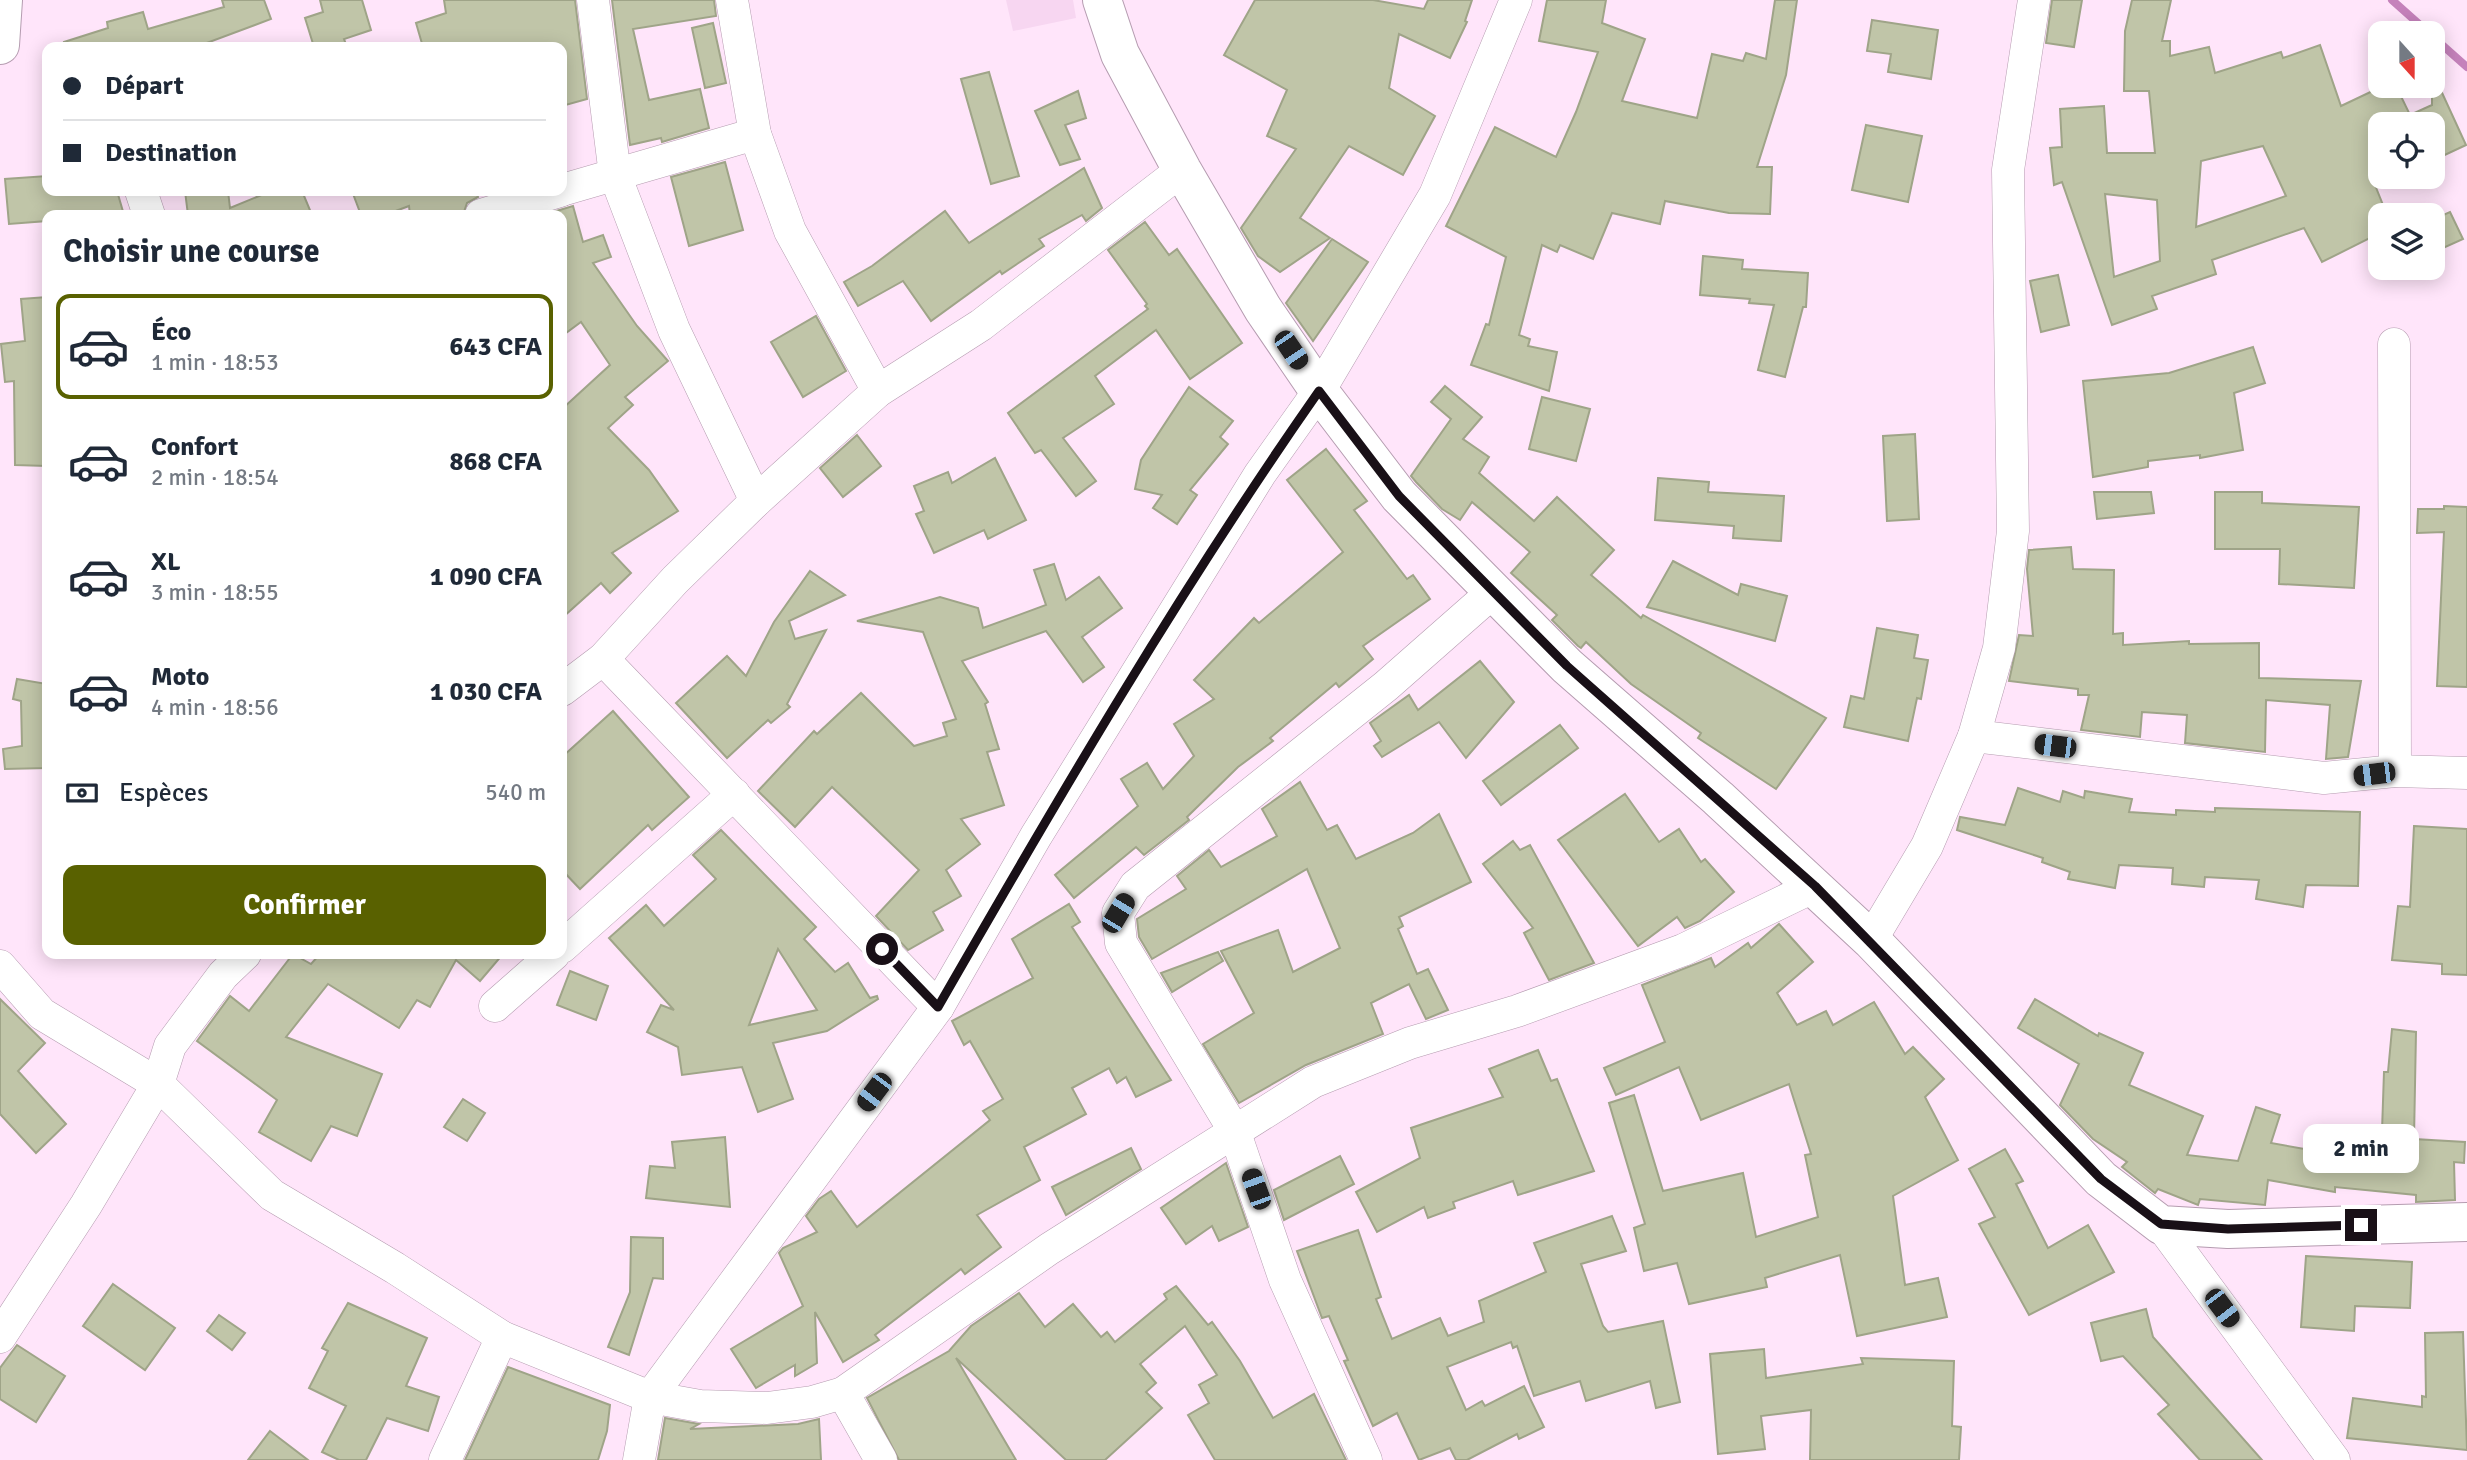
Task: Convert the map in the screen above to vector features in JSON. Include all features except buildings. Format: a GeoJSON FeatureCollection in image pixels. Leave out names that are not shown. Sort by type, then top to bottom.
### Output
{"type":"FeatureCollection","features":[{"type":"Feature","properties":{"kind":"street"},"geometry":{"type":"LineString","coordinates":[[0,45],[4,0]]}},
{"type":"Feature","properties":{"kind":"street"},"geometry":{"type":"LineString","coordinates":[[593,0],[615,175],[674,330],[756,501]]}},
{"type":"Feature","properties":{"kind":"street"},"geometry":{"type":"LineString","coordinates":[[732,0],[755,134],[790,231],[878,391]]}},
{"type":"Feature","properties":{"kind":"street"},"geometry":{"type":"LineString","coordinates":[[1102,0],[1120,54],[1182,170],[1263,309],[1319,391],[1399,496],[1567,666],[1815,886],[1871,940],[2101,1179],[2161,1224],[2334,1460]]}},
{"type":"Feature","properties":{"kind":"street"},"geometry":{"type":"LineString","coordinates":[[639,1460],[650,1396],[938,1007],[1036,836],[1260,474],[1319,391],[1435,195],[1516,0]]}},
{"type":"Feature","properties":{"kind":"street"},"geometry":{"type":"LineString","coordinates":[[1871,940],[1927,846],[1974,736],[1999,648],[2013,531],[2008,170],[2034,0]]}},
{"type":"Feature","properties":{"kind":"street"},"geometry":{"type":"LineString","coordinates":[[567,188],[755,134]]}},
{"type":"Feature","properties":{"kind":"street"},"geometry":{"type":"LineString","coordinates":[[567,686],[603,659],[675,580],[756,501],[878,391],[981,325],[1182,170]]}},
{"type":"Feature","properties":{"kind":"street"},"geometry":{"type":"LineString","coordinates":[[497,210],[542,196]]}},
{"type":"Feature","properties":{"kind":"street"},"geometry":{"type":"LineString","coordinates":[[2394,344],[2395,771]]}},
{"type":"Feature","properties":{"kind":"street"},"geometry":{"type":"LineString","coordinates":[[1366,1460],[1285,1280],[1234,1130],[1121,943],[1118,913],[1135,886],[1386,686],[1494,591]]}},
{"type":"Feature","properties":{"kind":"street"},"geometry":{"type":"LineString","coordinates":[[603,659],[938,1007]]}},
{"type":"Feature","properties":{"kind":"street"},"geometry":{"type":"LineString","coordinates":[[1974,736],[2324,778],[2395,771],[2467,773]]}},
{"type":"Feature","properties":{"kind":"street"},"geometry":{"type":"LineString","coordinates":[[567,943],[733,794]]}},
{"type":"Feature","properties":{"kind":"street"},"geometry":{"type":"LineString","coordinates":[[0,967],[42,1014],[158,1084],[272,1195],[395,1268],[502,1337],[650,1396],[700,1406],[767,1408],[812,1402],[843,1393],[1049,1249],[1313,1082],[1410,1043],[1517,1011],[1684,950],[1815,886]]}},
{"type":"Feature","properties":{"kind":"street"},"geometry":{"type":"LineString","coordinates":[[0,1337],[86,1205],[158,1084],[170,1046],[223,975],[240,959]]}},
{"type":"Feature","properties":{"kind":"street"},"geometry":{"type":"LineString","coordinates":[[495,1006],[548,959]]}},
{"type":"Feature","properties":{"kind":"street"},"geometry":{"type":"LineString","coordinates":[[2161,1224],[2228,1229],[2467,1222]]}},
{"type":"Feature","properties":{"kind":"street"},"geometry":{"type":"LineString","coordinates":[[445,1460],[502,1337]]}},
{"type":"Feature","properties":{"kind":"street"},"geometry":{"type":"LineString","coordinates":[[843,1393],[881,1460]]}},
{"type":"Feature","properties":{"kind":"shaded area"},"geometry":{"type":"Polygon","coordinates":[[[1006,0],[1073,0],[1076,18],[1013,31],[1006,0]]]}},
{"type":"Feature","properties":{"kind":"waterway"},"geometry":{"type":"LineString","coordinates":[[2392,0],[2416,21]]}},
{"type":"Feature","properties":{"kind":"waterway"},"geometry":{"type":"LineString","coordinates":[[2445,48],[2467,67]]}},
{"type":"Feature","properties":{"kind":"route"},"geometry":{"type":"LineString","coordinates":[[882,949],[938,1007],[1036,836],[1260,474],[1319,391],[1399,496],[1567,666],[1815,886],[1871,940],[2101,1179],[2161,1224],[2228,1229],[2361,1225]]}}]}
